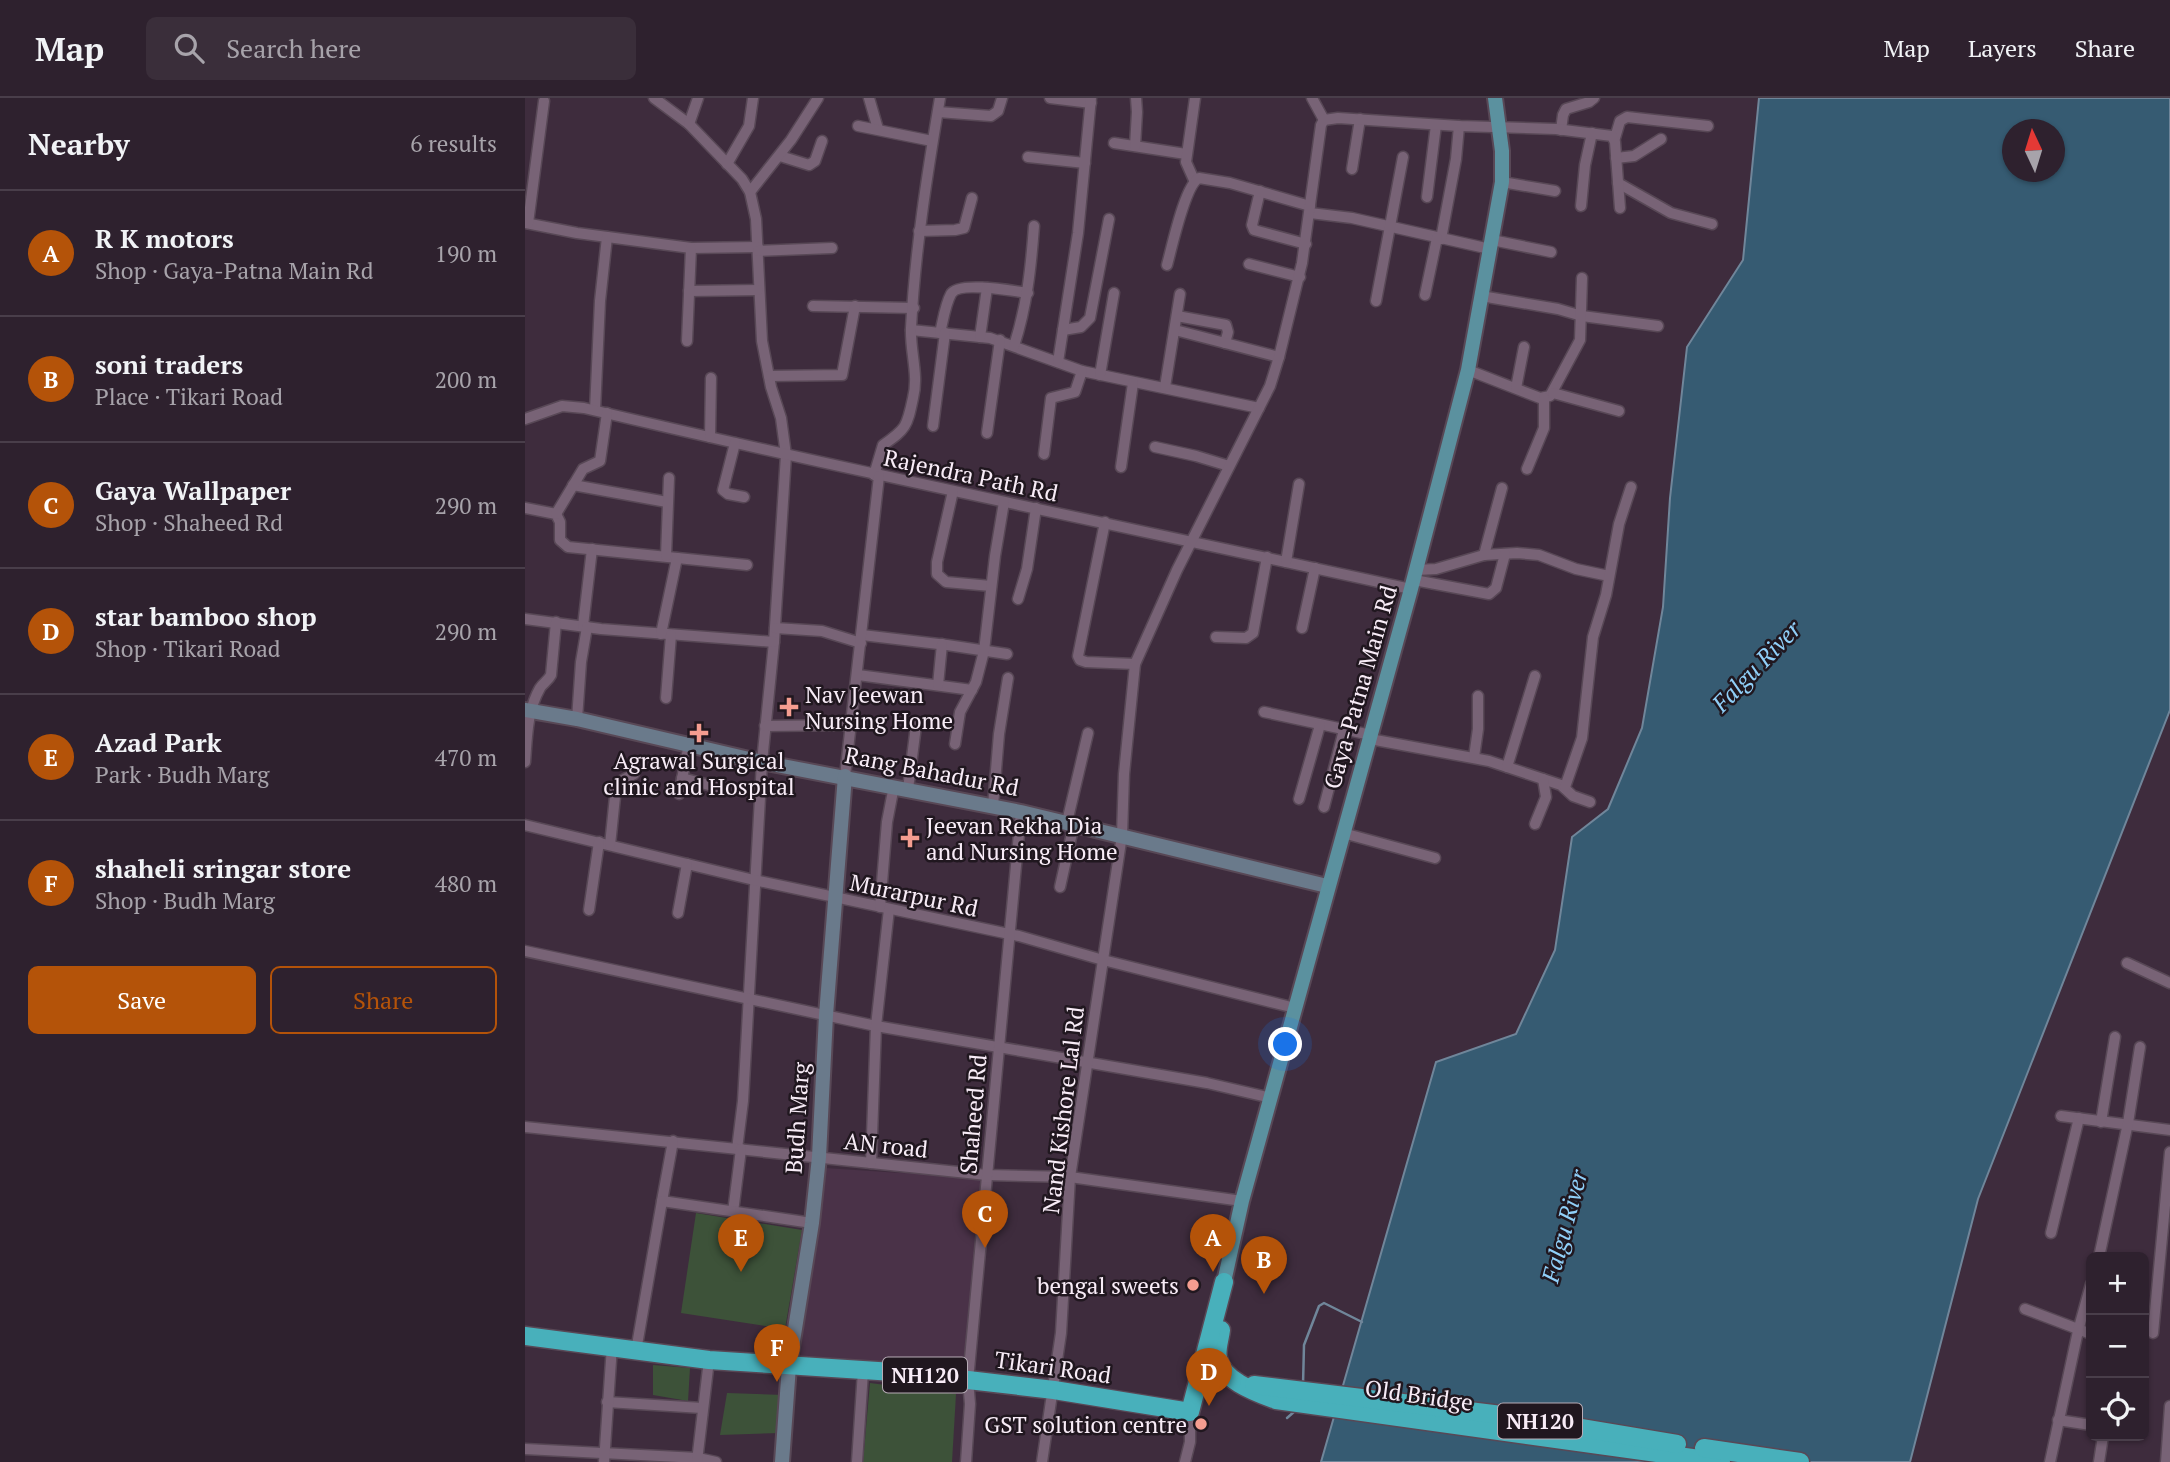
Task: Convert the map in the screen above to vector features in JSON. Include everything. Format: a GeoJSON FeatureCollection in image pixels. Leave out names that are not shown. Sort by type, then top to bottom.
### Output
{"type":"FeatureCollection","features":[{"type":"Feature","properties":{"kind":"highway"},"geometry":{"type":"LineString","coordinates":[[1224,1282],[1226,1298],[1218,1357],[1225,1372],[1243,1384],[1277,1394]]}},
{"type":"Feature","properties":{"kind":"highway"},"geometry":{"type":"LineString","coordinates":[[1190,1412],[1224,1282]]}},
{"type":"Feature","properties":{"kind":"highway","name":"Tikari Road"},"geometry":{"type":"LineString","coordinates":[[525,1336],[709,1360],[968,1380],[1054,1390],[1190,1412]]}},
{"type":"Feature","properties":{"kind":"highway","name":"Old Bridge"},"geometry":{"type":"LineString","coordinates":[[1277,1394],[1721,1462]]}},
{"type":"Feature","properties":{"kind":"highway","name":"NH120"},"geometry":{"type":"LineString","coordinates":[[1277,1394],[1510,1416],[1800,1462]]}},
{"type":"Feature","properties":{"kind":"main road","name":"Gaya-Patna Main Rd"},"geometry":{"type":"LineString","coordinates":[[1224,1282],[1242,1201],[1327,886],[1414,580],[1468,370],[1502,182],[1495,98]]}},
{"type":"Feature","properties":{"kind":"street"},"geometry":{"type":"LineString","coordinates":[[654,98],[689,124],[742,179],[750,192],[756,219],[762,341],[781,418],[786,455],[774,642],[762,762],[743,1101],[733,1212]]}},
{"type":"Feature","properties":{"kind":"street"},"geometry":{"type":"LineString","coordinates":[[689,124],[698,98]]}},
{"type":"Feature","properties":{"kind":"street"},"geometry":{"type":"LineString","coordinates":[[727,164],[749,126],[753,98]]}},
{"type":"Feature","properties":{"kind":"street"},"geometry":{"type":"LineString","coordinates":[[750,192],[780,156],[818,98]]}},
{"type":"Feature","properties":{"kind":"street"},"geometry":{"type":"LineString","coordinates":[[869,98],[878,129]]}},
{"type":"Feature","properties":{"kind":"street"},"geometry":{"type":"LineString","coordinates":[[845,776],[862,639],[876,475],[883,445],[901,433],[909,417],[915,386],[911,330],[919,231],[940,98]]}},
{"type":"Feature","properties":{"kind":"street"},"geometry":{"type":"LineString","coordinates":[[937,112],[991,116],[998,111],[1002,98]]}},
{"type":"Feature","properties":{"kind":"street"},"geometry":{"type":"LineString","coordinates":[[1050,98],[1091,100],[1078,233],[1058,362]]}},
{"type":"Feature","properties":{"kind":"street"},"geometry":{"type":"LineString","coordinates":[[1135,146],[1136,98]]}},
{"type":"Feature","properties":{"kind":"street"},"geometry":{"type":"LineString","coordinates":[[1167,265],[1194,180],[1186,162],[1186,154],[1195,98]]}},
{"type":"Feature","properties":{"kind":"street"},"geometry":{"type":"LineString","coordinates":[[1312,98],[1324,120],[1338,118],[1561,130],[1615,138]]}},
{"type":"Feature","properties":{"kind":"street"},"geometry":{"type":"LineString","coordinates":[[1561,130],[1566,108],[1594,98]]}},
{"type":"Feature","properties":{"kind":"street"},"geometry":{"type":"LineString","coordinates":[[544,101],[526,223],[691,248],[832,248]]}},
{"type":"Feature","properties":{"kind":"street"},"geometry":{"type":"LineString","coordinates":[[1620,208],[1615,138],[1620,121],[1627,117],[1708,126]]}},
{"type":"Feature","properties":{"kind":"street"},"geometry":{"type":"LineString","coordinates":[[1352,169],[1360,119]]}},
{"type":"Feature","properties":{"kind":"street","name":"Nand Kishore Lal Rd"},"geometry":{"type":"LineString","coordinates":[[1042,1462],[1061,1333],[1070,1177],[1122,835],[1125,762],[1135,664],[1191,540],[1270,386],[1300,277],[1315,161],[1324,120]]}},
{"type":"Feature","properties":{"kind":"street"},"geometry":{"type":"LineString","coordinates":[[1427,197],[1436,125]]}},
{"type":"Feature","properties":{"kind":"street"},"geometry":{"type":"LineString","coordinates":[[858,126],[932,141]]}},
{"type":"Feature","properties":{"kind":"street"},"geometry":{"type":"LineString","coordinates":[[1425,295],[1456,159],[1459,126]]}},
{"type":"Feature","properties":{"kind":"street"},"geometry":{"type":"LineString","coordinates":[[1581,206],[1585,165],[1592,133]]}},
{"type":"Feature","properties":{"kind":"street"},"geometry":{"type":"LineString","coordinates":[[1616,158],[1634,156],[1661,139]]}},
{"type":"Feature","properties":{"kind":"street"},"geometry":{"type":"LineString","coordinates":[[780,156],[809,165],[815,161],[822,141]]}},
{"type":"Feature","properties":{"kind":"street"},"geometry":{"type":"LineString","coordinates":[[1114,143],[1186,154]]}},
{"type":"Feature","properties":{"kind":"street"},"geometry":{"type":"LineString","coordinates":[[1028,157],[1086,163]]}},
{"type":"Feature","properties":{"kind":"street"},"geometry":{"type":"LineString","coordinates":[[1376,301],[1403,157]]}},
{"type":"Feature","properties":{"kind":"street"},"geometry":{"type":"LineString","coordinates":[[1194,180],[1210,178],[1260,191],[1310,209],[1439,239],[1551,251]]}},
{"type":"Feature","properties":{"kind":"street"},"geometry":{"type":"LineString","coordinates":[[1502,182],[1555,191]]}},
{"type":"Feature","properties":{"kind":"street"},"geometry":{"type":"LineString","coordinates":[[1618,183],[1671,213],[1712,224]]}},
{"type":"Feature","properties":{"kind":"street"},"geometry":{"type":"LineString","coordinates":[[1260,191],[1252,225],[1254,230],[1305,244]]}},
{"type":"Feature","properties":{"kind":"street"},"geometry":{"type":"LineString","coordinates":[[919,231],[964,228],[972,198]]}},
{"type":"Feature","properties":{"kind":"street"},"geometry":{"type":"LineString","coordinates":[[1063,330],[1081,327],[1090,318],[1109,219]]}},
{"type":"Feature","properties":{"kind":"street"},"geometry":{"type":"LineString","coordinates":[[1014,346],[1028,293],[1034,226]]}},
{"type":"Feature","properties":{"kind":"street"},"geometry":{"type":"LineString","coordinates":[[595,410],[600,301],[607,237]]}},
{"type":"Feature","properties":{"kind":"street"},"geometry":{"type":"LineString","coordinates":[[687,341],[691,248]]}},
{"type":"Feature","properties":{"kind":"street"},"geometry":{"type":"LineString","coordinates":[[1249,264],[1300,277]]}},
{"type":"Feature","properties":{"kind":"street"},"geometry":{"type":"LineString","coordinates":[[1527,470],[1545,424],[1549,395],[1578,346],[1582,316],[1582,278]]}},
{"type":"Feature","properties":{"kind":"street"},"geometry":{"type":"LineString","coordinates":[[933,426],[943,333],[953,291],[961,288],[987,288],[1028,293]]}},
{"type":"Feature","properties":{"kind":"street"},"geometry":{"type":"LineString","coordinates":[[980,337],[987,288]]}},
{"type":"Feature","properties":{"kind":"street"},"geometry":{"type":"LineString","coordinates":[[689,291],[758,290]]}},
{"type":"Feature","properties":{"kind":"street"},"geometry":{"type":"LineString","coordinates":[[1100,375],[1114,293]]}},
{"type":"Feature","properties":{"kind":"street"},"geometry":{"type":"LineString","coordinates":[[1164,387],[1180,294]]}},
{"type":"Feature","properties":{"kind":"street"},"geometry":{"type":"LineString","coordinates":[[1481,296],[1559,309],[1582,316],[1658,326]]}},
{"type":"Feature","properties":{"kind":"street"},"geometry":{"type":"LineString","coordinates":[[813,306],[914,307]]}},
{"type":"Feature","properties":{"kind":"street"},"geometry":{"type":"LineString","coordinates":[[769,376],[842,375],[855,306]]}},
{"type":"Feature","properties":{"kind":"street"},"geometry":{"type":"LineString","coordinates":[[1177,316],[1226,326],[1225,342]]}},
{"type":"Feature","properties":{"kind":"street"},"geometry":{"type":"LineString","coordinates":[[911,330],[1000,341],[1082,371],[1259,408]]}},
{"type":"Feature","properties":{"kind":"street"},"geometry":{"type":"LineString","coordinates":[[1175,330],[1279,358]]}},
{"type":"Feature","properties":{"kind":"street"},"geometry":{"type":"LineString","coordinates":[[988,433],[1000,341]]}},
{"type":"Feature","properties":{"kind":"street"},"geometry":{"type":"LineString","coordinates":[[1516,388],[1524,347]]}},
{"type":"Feature","properties":{"kind":"street"},"geometry":{"type":"LineString","coordinates":[[1468,370],[1516,388],[1619,411]]}},
{"type":"Feature","properties":{"kind":"street"},"geometry":{"type":"LineString","coordinates":[[1044,454],[1051,398],[1075,392],[1082,371]]}},
{"type":"Feature","properties":{"kind":"street"},"geometry":{"type":"LineString","coordinates":[[710,437],[711,378]]}},
{"type":"Feature","properties":{"kind":"street"},"geometry":{"type":"LineString","coordinates":[[1121,467],[1133,383]]}},
{"type":"Feature","properties":{"kind":"street","name":"Rajendra Path Rd"},"geometry":{"type":"LineString","coordinates":[[525,419],[562,406],[595,410],[876,475],[1315,568],[1414,580],[1489,594],[1496,588],[1505,554]]}},
{"type":"Feature","properties":{"kind":"street"},"geometry":{"type":"LineString","coordinates":[[556,514],[583,469],[600,461],[607,413]]}},
{"type":"Feature","properties":{"kind":"street"},"geometry":{"type":"LineString","coordinates":[[735,443],[723,490],[728,495],[744,497]]}},
{"type":"Feature","properties":{"kind":"street"},"geometry":{"type":"LineString","coordinates":[[1155,447],[1229,466]]}},
{"type":"Feature","properties":{"kind":"street"},"geometry":{"type":"LineString","coordinates":[[666,556],[669,478]]}},
{"type":"Feature","properties":{"kind":"street"},"geometry":{"type":"LineString","coordinates":[[1286,562],[1299,484]]}},
{"type":"Feature","properties":{"kind":"street"},"geometry":{"type":"LineString","coordinates":[[573,485],[667,502]]}},
{"type":"Feature","properties":{"kind":"street"},"geometry":{"type":"LineString","coordinates":[[1565,787],[1582,738],[1591,650],[1619,524],[1631,487]]}},
{"type":"Feature","properties":{"kind":"street"},"geometry":{"type":"LineString","coordinates":[[1484,555],[1502,488]]}},
{"type":"Feature","properties":{"kind":"street"},"geometry":{"type":"LineString","coordinates":[[953,491],[937,562],[937,574],[946,582],[991,586]]}},
{"type":"Feature","properties":{"kind":"street"},"geometry":{"type":"LineString","coordinates":[[955,744],[960,712],[978,676],[1004,502]]}},
{"type":"Feature","properties":{"kind":"street"},"geometry":{"type":"LineString","coordinates":[[525,508],[556,514]]}},
{"type":"Feature","properties":{"kind":"street"},"geometry":{"type":"LineString","coordinates":[[1018,599],[1029,558],[1036,508]]}},
{"type":"Feature","properties":{"kind":"street"},"geometry":{"type":"LineString","coordinates":[[556,514],[563,544],[747,565]]}},
{"type":"Feature","properties":{"kind":"street"},"geometry":{"type":"LineString","coordinates":[[1105,522],[1078,656],[1086,662],[1135,664]]}},
{"type":"Feature","properties":{"kind":"street"},"geometry":{"type":"LineString","coordinates":[[577,719],[592,549]]}},
{"type":"Feature","properties":{"kind":"street"},"geometry":{"type":"LineString","coordinates":[[1414,580],[1436,569],[1484,555],[1505,554],[1539,555],[1576,569],[1609,576]]}},
{"type":"Feature","properties":{"kind":"street"},"geometry":{"type":"LineString","coordinates":[[1216,637],[1246,638],[1253,633],[1268,557]]}},
{"type":"Feature","properties":{"kind":"street"},"geometry":{"type":"LineString","coordinates":[[666,698],[666,635],[677,558]]}},
{"type":"Feature","properties":{"kind":"street"},"geometry":{"type":"LineString","coordinates":[[1302,628],[1315,568]]}},
{"type":"Feature","properties":{"kind":"street"},"geometry":{"type":"LineString","coordinates":[[525,619],[666,635],[774,642]]}},
{"type":"Feature","properties":{"kind":"street"},"geometry":{"type":"LineString","coordinates":[[525,762],[528,710],[541,685],[549,680],[551,675],[556,622]]}},
{"type":"Feature","properties":{"kind":"street"},"geometry":{"type":"LineString","coordinates":[[775,628],[822,631],[862,639],[942,644],[1007,654]]}},
{"type":"Feature","properties":{"kind":"street"},"geometry":{"type":"LineString","coordinates":[[937,685],[942,644]]}},
{"type":"Feature","properties":{"kind":"street"},"geometry":{"type":"LineString","coordinates":[[858,675],[972,690]]}},
{"type":"Feature","properties":{"kind":"street"},"geometry":{"type":"LineString","coordinates":[[1507,767],[1535,677]]}},
{"type":"Feature","properties":{"kind":"street"},"geometry":{"type":"LineString","coordinates":[[993,806],[999,734],[1008,678]]}},
{"type":"Feature","properties":{"kind":"street"},"geometry":{"type":"LineString","coordinates":[[1474,757],[1478,729],[1478,696]]}},
{"type":"Feature","properties":{"kind":"street","name":"Rang Bahadur Rd"},"geometry":{"type":"LineString","coordinates":[[528,710],[762,762],[845,776],[1071,823],[1327,886]]}},
{"type":"Feature","properties":{"kind":"street"},"geometry":{"type":"LineString","coordinates":[[1264,712],[1474,757],[1565,787],[1573,796],[1590,802]]}},
{"type":"Feature","properties":{"kind":"street"},"geometry":{"type":"LineString","coordinates":[[765,726],[852,725]]}},
{"type":"Feature","properties":{"kind":"street"},"geometry":{"type":"LineString","coordinates":[[1299,799],[1321,725]]}},
{"type":"Feature","properties":{"kind":"street"},"geometry":{"type":"LineString","coordinates":[[871,1163],[887,822],[901,788],[916,726]]}},
{"type":"Feature","properties":{"kind":"street"},"geometry":{"type":"LineString","coordinates":[[1324,807],[1344,730]]}},
{"type":"Feature","properties":{"kind":"street"},"geometry":{"type":"LineString","coordinates":[[1060,887],[1088,733]]}},
{"type":"Feature","properties":{"kind":"street"},"geometry":{"type":"LineString","coordinates":[[679,794],[689,744]]}},
{"type":"Feature","properties":{"kind":"street"},"geometry":{"type":"LineString","coordinates":[[610,845],[615,787],[621,780],[634,774]]}},
{"type":"Feature","properties":{"kind":"street","name":"Budh Marg"},"geometry":{"type":"LineString","coordinates":[[782,1462],[789,1366],[812,1223],[819,1157],[826,1015],[845,776]]}},
{"type":"Feature","properties":{"kind":"street"},"geometry":{"type":"LineString","coordinates":[[682,778],[720,788]]}},
{"type":"Feature","properties":{"kind":"street"},"geometry":{"type":"LineString","coordinates":[[1535,824],[1546,797],[1543,779]]}},
{"type":"Feature","properties":{"kind":"street","name":"Shaheed Rd"},"geometry":{"type":"LineString","coordinates":[[966,1462],[970,1404],[968,1380],[1021,812]]}},
{"type":"Feature","properties":{"kind":"street","name":"Murarpur Rd"},"geometry":{"type":"LineString","coordinates":[[525,825],[754,880],[1009,934],[1295,1008]]}},
{"type":"Feature","properties":{"kind":"street"},"geometry":{"type":"LineString","coordinates":[[1343,833],[1435,858]]}},
{"type":"Feature","properties":{"kind":"street"},"geometry":{"type":"LineString","coordinates":[[590,910],[599,842]]}},
{"type":"Feature","properties":{"kind":"street"},"geometry":{"type":"LineString","coordinates":[[678,913],[687,864]]}},
{"type":"Feature","properties":{"kind":"street"},"geometry":{"type":"LineString","coordinates":[[525,951],[876,1026],[1207,1083],[1271,1098]]}},
{"type":"Feature","properties":{"kind":"street"},"geometry":{"type":"LineString","coordinates":[[2127,962],[2170,983]]}},
{"type":"Feature","properties":{"kind":"street"},"geometry":{"type":"LineString","coordinates":[[2101,1122],[2115,1037]]}},
{"type":"Feature","properties":{"kind":"street"},"geometry":{"type":"LineString","coordinates":[[2100,1252],[2128,1123],[2140,1047]]}},
{"type":"Feature","properties":{"kind":"street"},"geometry":{"type":"LineString","coordinates":[[2061,1116],[2170,1130]]}},
{"type":"Feature","properties":{"kind":"street"},"geometry":{"type":"LineString","coordinates":[[2051,1233],[2079,1118]]}},
{"type":"Feature","properties":{"kind":"street","name":"AN road"},"geometry":{"type":"LineString","coordinates":[[525,1127],[987,1175],[1070,1177],[1242,1201]]}},
{"type":"Feature","properties":{"kind":"street"},"geometry":{"type":"LineString","coordinates":[[636,1351],[673,1141]]}},
{"type":"Feature","properties":{"kind":"street"},"geometry":{"type":"LineString","coordinates":[[2153,1333],[2170,1152]]}},
{"type":"Feature","properties":{"kind":"street"},"geometry":{"type":"LineString","coordinates":[[662,1201],[812,1223]]}},
{"type":"Feature","properties":{"kind":"street"},"geometry":{"type":"LineString","coordinates":[[2050,1462],[2086,1302]]}},
{"type":"Feature","properties":{"kind":"street"},"geometry":{"type":"LineString","coordinates":[[2025,1309],[2086,1333]]}},
{"type":"Feature","properties":{"kind":"street"},"geometry":{"type":"LineString","coordinates":[[604,1458],[612,1346]]}},
{"type":"Feature","properties":{"kind":"street"},"geometry":{"type":"LineString","coordinates":[[697,1460],[709,1360]]}},
{"type":"Feature","properties":{"kind":"street"},"geometry":{"type":"LineString","coordinates":[[857,1462],[863,1371]]}},
{"type":"Feature","properties":{"kind":"street"},"geometry":{"type":"LineString","coordinates":[[607,1402],[702,1408]]}},
{"type":"Feature","properties":{"kind":"street"},"geometry":{"type":"LineString","coordinates":[[2166,1462],[2170,1406]]}},
{"type":"Feature","properties":{"kind":"street"},"geometry":{"type":"LineString","coordinates":[[1185,1462],[1190,1442],[1190,1412]]}},
{"type":"Feature","properties":{"kind":"street"},"geometry":{"type":"LineString","coordinates":[[2058,1420],[2086,1423]]}},
{"type":"Feature","properties":{"kind":"street"},"geometry":{"type":"LineString","coordinates":[[2099,1462],[2102,1441]]}},
{"type":"Feature","properties":{"kind":"street"},"geometry":{"type":"LineString","coordinates":[[525,1449],[604,1458],[716,1462]]}},
{"type":"Feature","properties":{"kind":"shaded area"},"geometry":{"type":"Polygon","coordinates":[[[825,1168],[982,1174],[986,1180],[969,1371],[800,1356],[825,1168]]]}},
{"type":"Feature","properties":{"kind":"green space"},"geometry":{"type":"Polygon","coordinates":[[[696,1213],[802,1230],[785,1329],[681,1313],[696,1213]]]}},
{"type":"Feature","properties":{"kind":"green space"},"geometry":{"type":"Polygon","coordinates":[[[653,1365],[690,1368],[688,1401],[653,1395],[653,1365]]]}},
{"type":"Feature","properties":{"kind":"green space"},"geometry":{"type":"Polygon","coordinates":[[[870,1383],[956,1394],[952,1462],[863,1462],[870,1383]]]}},
{"type":"Feature","properties":{"kind":"green space"},"geometry":{"type":"Polygon","coordinates":[[[727,1393],[784,1395],[780,1433],[720,1435],[727,1393]]]}},
{"type":"Feature","properties":{"kind":"water","name":"Falgu River"},"geometry":{"type":"Polygon","coordinates":[[[1759,98],[2170,98],[2170,710],[1978,1199],[1910,1462],[1321,1462],[1436,1062],[1516,1034],[1555,950],[1572,837],[1608,809],[1642,728],[1663,607],[1670,498],[1687,347],[1743,260],[1759,98]]]}},
{"type":"Feature","properties":{"kind":"waterway"},"geometry":{"type":"LineString","coordinates":[[1303,1385],[1304,1345],[1319,1306],[1324,1303],[1362,1322]]}},
{"type":"Feature","properties":{"kind":"waterway"},"geometry":{"type":"LineString","coordinates":[[1287,1418],[1295,1411]]}},
{"type":"Feature","properties":{"kind":"place","name":"Nav Jeewan Nursing Home"},"geometry":{"type":"Point","coordinates":[789,707]}},
{"type":"Feature","properties":{"kind":"place","name":"Agrawal Surgical clinic and Hospital"},"geometry":{"type":"Point","coordinates":[699,733]}},
{"type":"Feature","properties":{"kind":"place","name":"Jeevan Rekha Dia and Nursing Home"},"geometry":{"type":"Point","coordinates":[910,838]}},
{"type":"Feature","properties":{"kind":"place","name":"Gaya Wallpaper"},"geometry":{"type":"Point","coordinates":[985,1248]}},
{"type":"Feature","properties":{"kind":"place","name":"Azad Park"},"geometry":{"type":"Point","coordinates":[741,1272]}},
{"type":"Feature","properties":{"kind":"place","name":"R K motors"},"geometry":{"type":"Point","coordinates":[1213,1272]}},
{"type":"Feature","properties":{"kind":"place","name":"bengal sweets"},"geometry":{"type":"Point","coordinates":[1193,1285]}},
{"type":"Feature","properties":{"kind":"place","name":"soni traders"},"geometry":{"type":"Point","coordinates":[1264,1294]}},
{"type":"Feature","properties":{"kind":"place","name":"shaheli sringar store"},"geometry":{"type":"Point","coordinates":[777,1382]}},
{"type":"Feature","properties":{"kind":"place","name":"star bamboo shop"},"geometry":{"type":"Point","coordinates":[1209,1406]}},
{"type":"Feature","properties":{"kind":"place","name":"GST solution centre"},"geometry":{"type":"Point","coordinates":[1201,1424]}}]}
